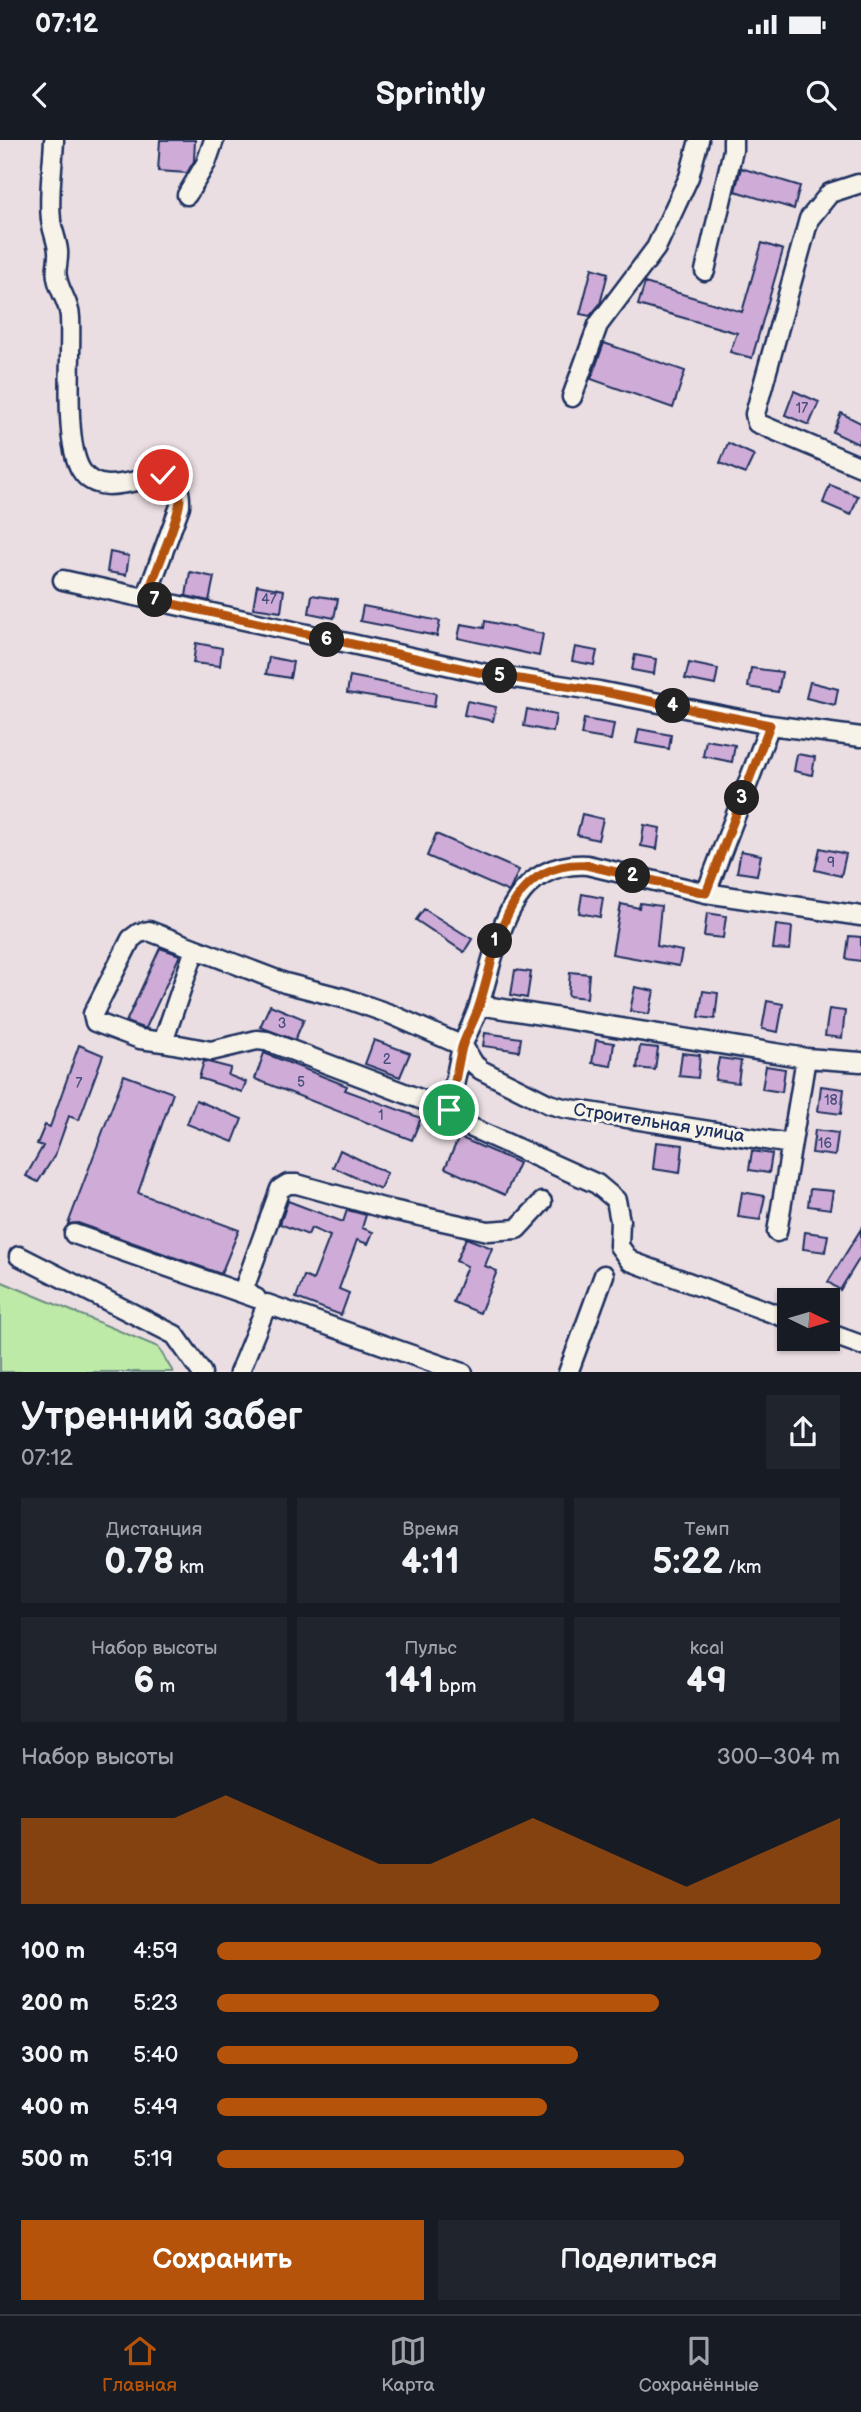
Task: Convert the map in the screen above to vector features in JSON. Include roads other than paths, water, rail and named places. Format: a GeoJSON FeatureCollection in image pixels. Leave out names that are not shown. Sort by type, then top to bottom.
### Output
{"type":"FeatureCollection","features":[{"type":"Feature","properties":{"kind":"street"},"geometry":{"type":"LineString","coordinates":[[54,140],[51,222],[58,249],[57,281],[68,300],[69,308],[72,434],[76,457],[87,477],[100,483],[137,483],[163,475],[172,478],[177,485],[180,506],[146,598]]}},
{"type":"Feature","properties":{"kind":"street"},"geometry":{"type":"LineString","coordinates":[[187,195],[206,163],[214,140]]}},
{"type":"Feature","properties":{"kind":"street"},"geometry":{"type":"LineString","coordinates":[[572,397],[598,325],[656,248],[689,177],[699,140]]}},
{"type":"Feature","properties":{"kind":"street"},"geometry":{"type":"LineString","coordinates":[[705,271],[733,140]]}},
{"type":"Feature","properties":{"kind":"street"},"geometry":{"type":"LineString","coordinates":[[853,183],[830,193],[809,219],[787,294],[772,360],[756,402],[755,414],[757,423],[861,467]]}},
{"type":"Feature","properties":{"kind":"street"},"geometry":{"type":"LineString","coordinates":[[63,580],[460,668],[599,691],[770,725],[861,737]]}},
{"type":"Feature","properties":{"kind":"street"},"geometry":{"type":"LineString","coordinates":[[706,893],[770,725]]}},
{"type":"Feature","properties":{"kind":"street"},"geometry":{"type":"LineString","coordinates":[[449,1110],[463,1046],[480,1005],[495,940],[507,915],[524,890],[548,870],[569,864],[586,865],[706,893],[861,916]]}},
{"type":"Feature","properties":{"kind":"street"},"geometry":{"type":"LineString","coordinates":[[463,1046],[348,999],[285,983],[149,931],[139,933],[131,939],[93,1014],[96,1024],[140,1039],[211,1051],[257,1040],[267,1041],[449,1110],[459,1122],[597,1184],[616,1199],[621,1221],[619,1246],[630,1261],[777,1315]]}},
{"type":"Feature","properties":{"kind":"street"},"geometry":{"type":"LineString","coordinates":[[163,1042],[195,949]]}},
{"type":"Feature","properties":{"kind":"street"},"geometry":{"type":"LineString","coordinates":[[480,1005],[806,1058],[861,1062]]}},
{"type":"Feature","properties":{"kind":"street","name":"Строительная улица"},"geometry":{"type":"LineString","coordinates":[[463,1046],[481,1070],[549,1104],[597,1115],[791,1144]]}},
{"type":"Feature","properties":{"kind":"street"},"geometry":{"type":"LineString","coordinates":[[777,1232],[806,1058]]}},
{"type":"Feature","properties":{"kind":"street"},"geometry":{"type":"LineString","coordinates":[[259,1300],[246,1292],[245,1286],[280,1189],[288,1184],[488,1231],[517,1229],[541,1202]]}},
{"type":"Feature","properties":{"kind":"street"},"geometry":{"type":"LineString","coordinates":[[74,1234],[460,1372]]}},
{"type":"Feature","properties":{"kind":"street"},"geometry":{"type":"LineString","coordinates":[[19,1256],[175,1335],[201,1372]]}},
{"type":"Feature","properties":{"kind":"street"},"geometry":{"type":"LineString","coordinates":[[568,1372],[604,1275]]}},
{"type":"Feature","properties":{"kind":"street"},"geometry":{"type":"LineString","coordinates":[[239,1372],[259,1300]]}},
{"type":"Feature","properties":{"kind":"street"},"geometry":{"type":"LineString","coordinates":[[840,1337],[861,1345]]}}]}
